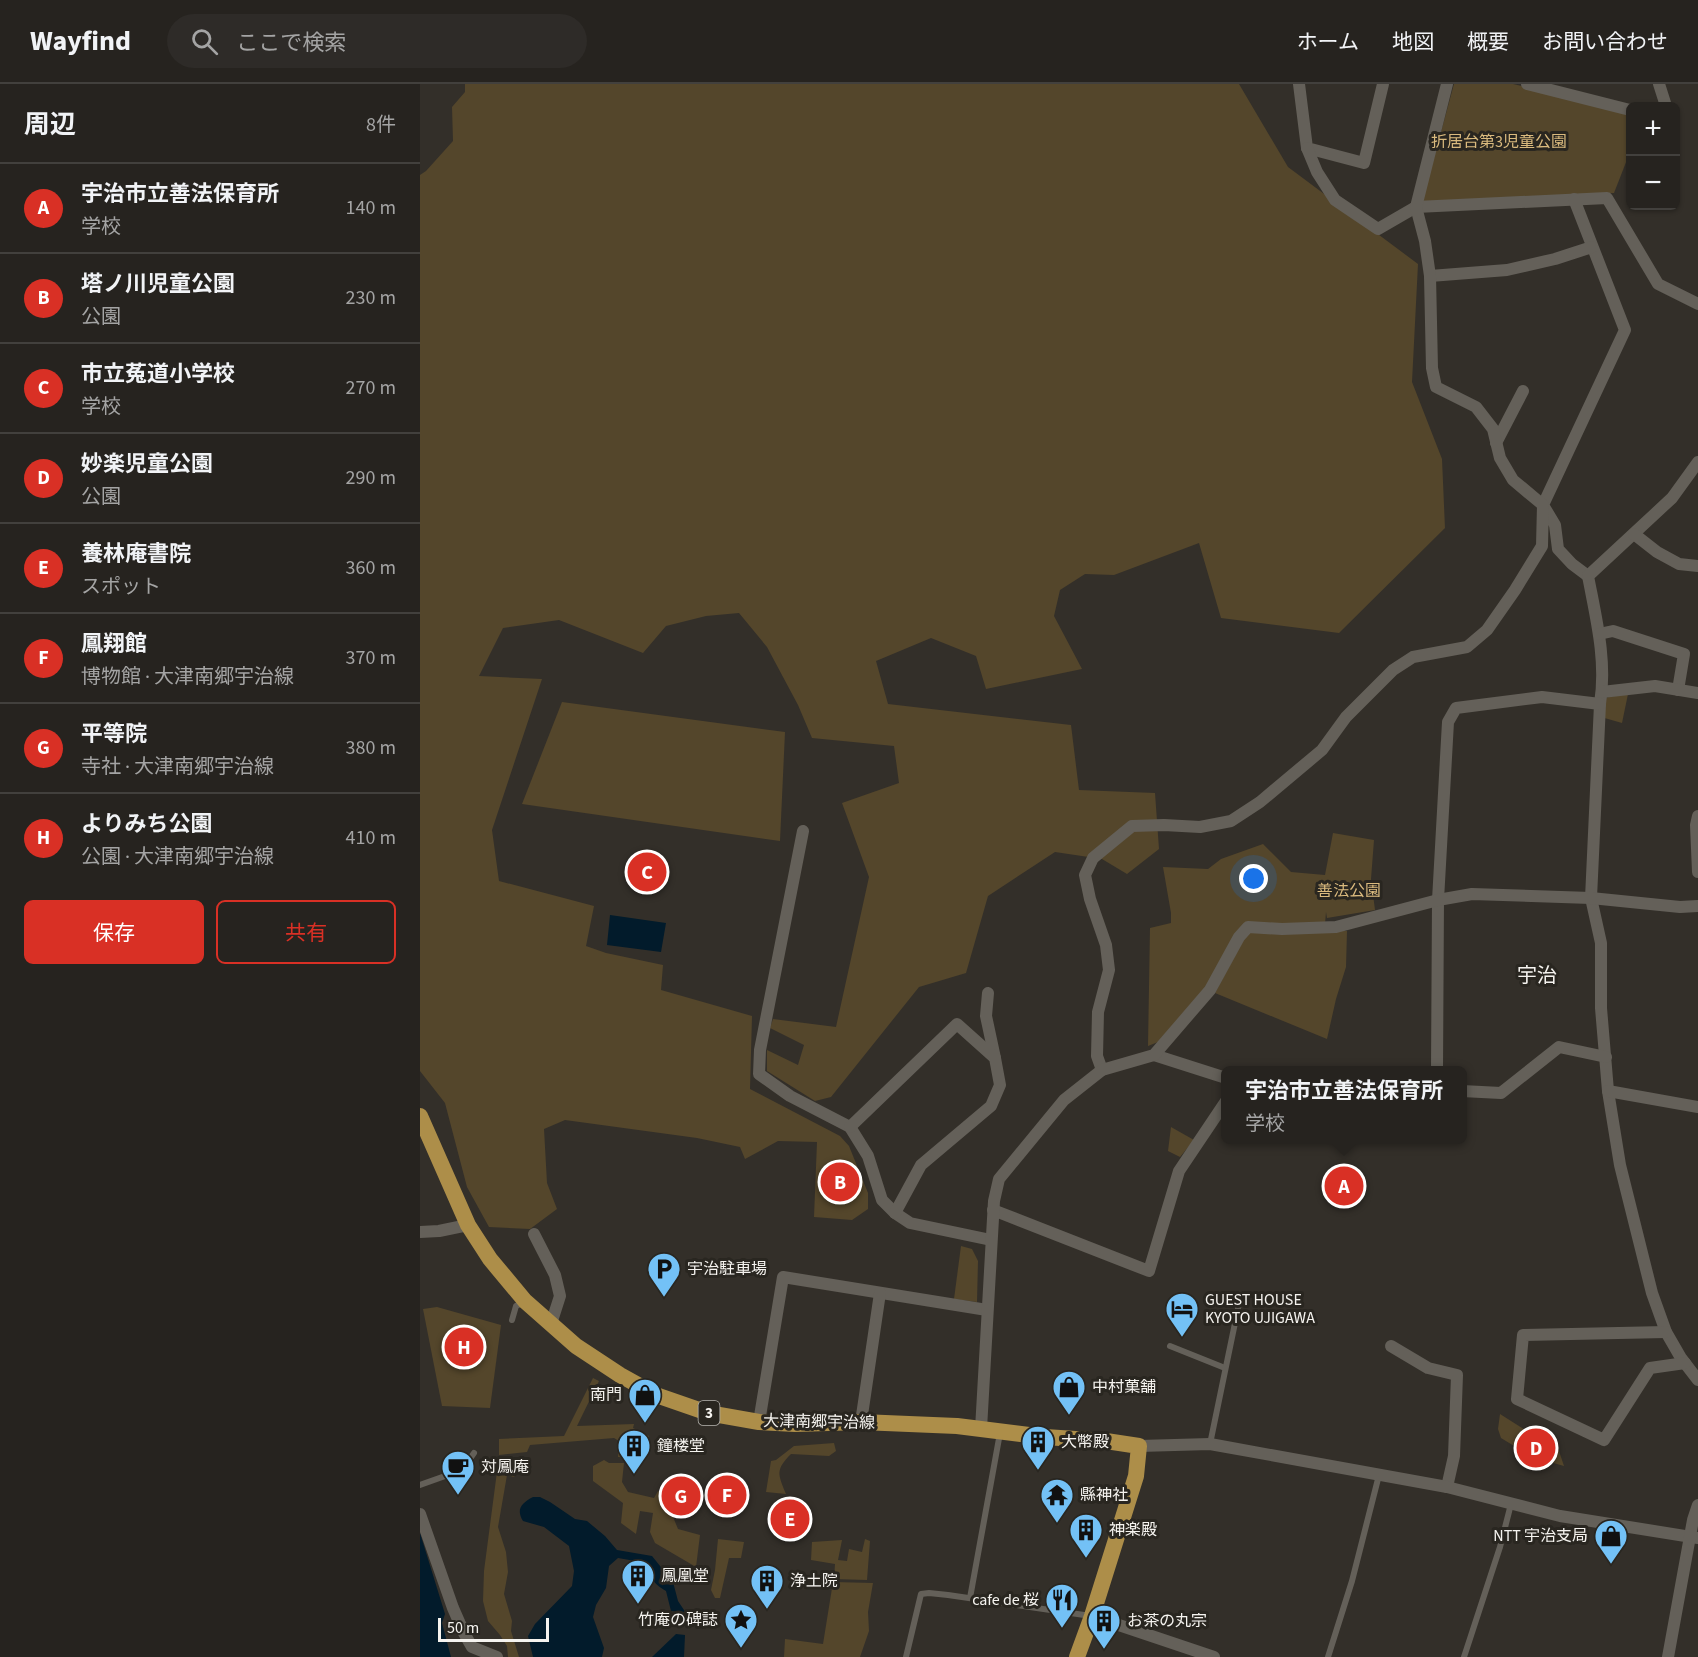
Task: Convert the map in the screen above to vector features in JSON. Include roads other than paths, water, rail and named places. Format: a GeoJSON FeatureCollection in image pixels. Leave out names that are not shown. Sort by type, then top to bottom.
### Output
{"type":"FeatureCollection","features":[{"type":"Feature","properties":{"kind":"main road","name":"大津南郷宇治線"},"geometry":{"type":"LineString","coordinates":[[420,1116],[468,1225],[490,1259],[525,1301],[585,1352],[656,1395],[708,1413],[759,1422],[795,1424],[861,1422],[981,1429],[1139,1446]]}},
{"type":"Feature","properties":{"kind":"main road"},"geometry":{"type":"LineString","coordinates":[[1077,1657],[1136,1476],[1139,1446]]}},
{"type":"Feature","properties":{"kind":"street"},"geometry":{"type":"LineString","coordinates":[[1299,84],[1307,148],[1317,172],[1335,200],[1378,229],[1416,207],[1607,198],[1658,284],[1698,304]]}},
{"type":"Feature","properties":{"kind":"street"},"geometry":{"type":"LineString","coordinates":[[1307,148],[1364,163],[1383,84]]}},
{"type":"Feature","properties":{"kind":"street"},"geometry":{"type":"LineString","coordinates":[[1447,84],[1416,207],[1425,241],[1430,276],[1432,368],[1436,387],[1476,407],[1492,429],[1500,458],[1513,480],[1543,505],[1555,525],[1558,549],[1588,576],[1599,634],[1603,684],[1591,898],[1601,943],[1601,1008],[1608,1091],[1620,1165],[1652,1293],[1666,1332],[1698,1380]]}},
{"type":"Feature","properties":{"kind":"street"},"geometry":{"type":"LineString","coordinates":[[1527,84],[1626,109]]}},
{"type":"Feature","properties":{"kind":"street"},"geometry":{"type":"LineString","coordinates":[[1659,84],[1665,102]]}},
{"type":"Feature","properties":{"kind":"street"},"geometry":{"type":"LineString","coordinates":[[1102,1070],[1097,1056],[1098,1012],[1109,970],[1106,945],[1090,899],[1085,875],[1093,858],[1132,826],[1200,827],[1231,821],[1260,802],[1322,750],[1346,717],[1393,670],[1413,657],[1467,647],[1487,630],[1542,546],[1543,505],[1625,330],[1574,199]]}},
{"type":"Feature","properties":{"kind":"street"},"geometry":{"type":"LineString","coordinates":[[1430,276],[1507,270],[1555,259],[1592,247]]}},
{"type":"Feature","properties":{"kind":"street"},"geometry":{"type":"LineString","coordinates":[[1496,443],[1523,391]]}},
{"type":"Feature","properties":{"kind":"street"},"geometry":{"type":"LineString","coordinates":[[1588,576],[1672,498],[1698,462]]}},
{"type":"Feature","properties":{"kind":"street"},"geometry":{"type":"LineString","coordinates":[[1634,534],[1657,552],[1679,564],[1698,566]]}},
{"type":"Feature","properties":{"kind":"street"},"geometry":{"type":"LineString","coordinates":[[1599,634],[1613,631],[1684,654],[1678,690]]}},
{"type":"Feature","properties":{"kind":"street"},"geometry":{"type":"LineString","coordinates":[[1437,1066],[1438,900],[1448,722],[1456,708],[1542,698],[1601,698],[1655,687],[1698,693]]}},
{"type":"Feature","properties":{"kind":"street"},"geometry":{"type":"LineString","coordinates":[[1698,816],[1696,825],[1698,872]]}},
{"type":"Feature","properties":{"kind":"street"},"geometry":{"type":"LineString","coordinates":[[803,831],[760,1050],[759,1074],[790,1096],[850,1127],[868,1156],[882,1200],[895,1213],[910,1223],[992,1240]]}},
{"type":"Feature","properties":{"kind":"street"},"geometry":{"type":"LineString","coordinates":[[1154,1055],[1210,990],[1239,937],[1248,927],[1282,929],[1336,927],[1438,900],[1472,894],[1591,898],[1680,907],[1698,906]]}},
{"type":"Feature","properties":{"kind":"street"},"geometry":{"type":"LineString","coordinates":[[895,1213],[921,1165],[990,1106],[1000,1085],[987,1016],[988,993]]}},
{"type":"Feature","properties":{"kind":"street"},"geometry":{"type":"LineString","coordinates":[[850,1127],[957,1024],[995,1058]]}},
{"type":"Feature","properties":{"kind":"street"},"geometry":{"type":"LineString","coordinates":[[1467,1091],[1501,1093],[1559,1047],[1606,1057]]}},
{"type":"Feature","properties":{"kind":"street"},"geometry":{"type":"LineString","coordinates":[[981,1429],[993,1210],[999,1179],[1064,1100],[1102,1070],[1154,1055],[1221,1075]]}},
{"type":"Feature","properties":{"kind":"street"},"geometry":{"type":"LineString","coordinates":[[1608,1091],[1698,1107]]}},
{"type":"Feature","properties":{"kind":"street"},"geometry":{"type":"LineString","coordinates":[[993,1210],[1149,1271],[1179,1171],[1221,1108]]}},
{"type":"Feature","properties":{"kind":"street"},"geometry":{"type":"LineString","coordinates":[[420,1232],[468,1225]]}},
{"type":"Feature","properties":{"kind":"street"},"geometry":{"type":"LineString","coordinates":[[534,1234],[555,1275],[561,1296],[551,1324]]}},
{"type":"Feature","properties":{"kind":"street"},"geometry":{"type":"LineString","coordinates":[[759,1422],[783,1277],[987,1310]]}},
{"type":"Feature","properties":{"kind":"street"},"geometry":{"type":"LineString","coordinates":[[861,1422],[880,1293]]}},
{"type":"Feature","properties":{"kind":"street"},"geometry":{"type":"LineString","coordinates":[[1666,1332],[1523,1335],[1517,1399],[1604,1440],[1650,1368],[1685,1363]]}},
{"type":"Feature","properties":{"kind":"street"},"geometry":{"type":"LineString","coordinates":[[1391,1346],[1428,1368],[1457,1375],[1454,1456],[1447,1486]]}},
{"type":"Feature","properties":{"kind":"street"},"geometry":{"type":"LineString","coordinates":[[1139,1446],[1210,1444],[1447,1486],[1560,1516],[1694,1538]]}},
{"type":"Feature","properties":{"kind":"street"},"geometry":{"type":"LineString","coordinates":[[1668,1657],[1694,1538],[1693,1520],[1698,1505]]}},
{"type":"Feature","properties":{"kind":"street"},"geometry":{"type":"LineString","coordinates":[[420,1514],[464,1634],[472,1647],[497,1657]]}},
{"type":"Feature","properties":{"kind":"street"},"geometry":{"type":"LineString","coordinates":[[1092,1616],[1214,1657]]}},
{"type":"Feature","properties":{"kind":"lane"},"geometry":{"type":"LineString","coordinates":[[1210,1444],[1241,1294]]}},
{"type":"Feature","properties":{"kind":"lane"},"geometry":{"type":"LineString","coordinates":[[512,1320],[516,1306],[525,1301]]}},
{"type":"Feature","properties":{"kind":"lane"},"geometry":{"type":"LineString","coordinates":[[1170,1346],[1225,1368]]}},
{"type":"Feature","properties":{"kind":"lane"},"geometry":{"type":"LineString","coordinates":[[970,1598],[1001,1432]]}},
{"type":"Feature","properties":{"kind":"lane"},"geometry":{"type":"LineString","coordinates":[[420,1485],[462,1470],[474,1453]]}},
{"type":"Feature","properties":{"kind":"lane"},"geometry":{"type":"LineString","coordinates":[[1328,1657],[1352,1581],[1379,1474]]}},
{"type":"Feature","properties":{"kind":"lane"},"geometry":{"type":"LineString","coordinates":[[1464,1657],[1512,1503]]}},
{"type":"Feature","properties":{"kind":"lane"},"geometry":{"type":"LineString","coordinates":[[906,1657],[921,1594],[970,1598],[1092,1616]]}},
{"type":"Feature","properties":{"kind":"water"},"geometry":{"type":"Polygon","coordinates":[[[610,915],[666,923],[661,952],[607,945],[610,915]]]}},
{"type":"Feature","properties":{"kind":"water"},"geometry":{"type":"Polygon","coordinates":[[[533,1497],[540,1497],[550,1502],[575,1519],[587,1521],[617,1550],[652,1556],[673,1582],[678,1601],[686,1613],[671,1611],[666,1591],[653,1580],[647,1563],[618,1558],[609,1566],[606,1588],[596,1605],[593,1617],[604,1648],[602,1657],[533,1657],[528,1636],[535,1624],[572,1586],[574,1571],[569,1546],[544,1527],[523,1521],[520,1513],[521,1507],[533,1497]]]}},
{"type":"Feature","properties":{"kind":"water"},"geometry":{"type":"Polygon","coordinates":[[[420,1533],[445,1614],[442,1623],[451,1657],[420,1657],[420,1533]]]}},
{"type":"Feature","properties":{"kind":"water"},"geometry":{"type":"Polygon","coordinates":[[[676,1634],[685,1635],[684,1657],[652,1657],[676,1634]]]}},
{"type":"Feature","properties":{"kind":"place","name":"市立菟道小学校"},"geometry":{"type":"Point","coordinates":[647,872]}},
{"type":"Feature","properties":{"kind":"place","name":"塔ノ川児童公園"},"geometry":{"type":"Point","coordinates":[840,1182]}},
{"type":"Feature","properties":{"kind":"place","name":"宇治市立善法保育所"},"geometry":{"type":"Point","coordinates":[1344,1186]}},
{"type":"Feature","properties":{"kind":"place","name":"宇治駐車場"},"geometry":{"type":"Point","coordinates":[664,1298]}},
{"type":"Feature","properties":{"kind":"place","name":"GUEST HOUSE KYOTO UJIGAWA"},"geometry":{"type":"Point","coordinates":[1182,1338]}},
{"type":"Feature","properties":{"kind":"place","name":"よりみち公園"},"geometry":{"type":"Point","coordinates":[464,1347]}},
{"type":"Feature","properties":{"kind":"place","name":"中村菓舗"},"geometry":{"type":"Point","coordinates":[1069,1416]}},
{"type":"Feature","properties":{"kind":"place","name":"南門"},"geometry":{"type":"Point","coordinates":[645,1424]}},
{"type":"Feature","properties":{"kind":"place","name":"妙楽児童公園"},"geometry":{"type":"Point","coordinates":[1536,1448]}},
{"type":"Feature","properties":{"kind":"place","name":"大幣殿"},"geometry":{"type":"Point","coordinates":[1038,1471]}},
{"type":"Feature","properties":{"kind":"place","name":"鐘楼堂"},"geometry":{"type":"Point","coordinates":[634,1475]}},
{"type":"Feature","properties":{"kind":"place","name":"鳳翔館"},"geometry":{"type":"Point","coordinates":[727,1495]}},
{"type":"Feature","properties":{"kind":"place","name":"対鳳庵"},"geometry":{"type":"Point","coordinates":[458,1496]}},
{"type":"Feature","properties":{"kind":"place","name":"平等院"},"geometry":{"type":"Point","coordinates":[681,1496]}},
{"type":"Feature","properties":{"kind":"place","name":"養林庵書院"},"geometry":{"type":"Point","coordinates":[790,1519]}},
{"type":"Feature","properties":{"kind":"place","name":"縣神社"},"geometry":{"type":"Point","coordinates":[1057,1524]}},
{"type":"Feature","properties":{"kind":"place","name":"神楽殿"},"geometry":{"type":"Point","coordinates":[1086,1559]}},
{"type":"Feature","properties":{"kind":"place","name":"NTT 宇治支局"},"geometry":{"type":"Point","coordinates":[1611,1565]}},
{"type":"Feature","properties":{"kind":"place","name":"鳳凰堂"},"geometry":{"type":"Point","coordinates":[638,1605]}},
{"type":"Feature","properties":{"kind":"place","name":"浄土院"},"geometry":{"type":"Point","coordinates":[767,1610]}},
{"type":"Feature","properties":{"kind":"place","name":"cafe de 桜"},"geometry":{"type":"Point","coordinates":[1062,1629]}},
{"type":"Feature","properties":{"kind":"place","name":"竹庵の碑誌"},"geometry":{"type":"Point","coordinates":[741,1649]}},
{"type":"Feature","properties":{"kind":"place","name":"お茶の丸宗"},"geometry":{"type":"Point","coordinates":[1104,1650]}},
{"type":"Feature","properties":{"kind":"district","name":"宇治"},"geometry":{"type":"Point","coordinates":[1537,976]}},
{"type":"Feature","properties":{"kind":"park label","name":"折居台第3児童公園"},"geometry":{"type":"Point","coordinates":[1499,142]}},
{"type":"Feature","properties":{"kind":"park label","name":"善法公園"},"geometry":{"type":"Point","coordinates":[1349,891]}}]}
